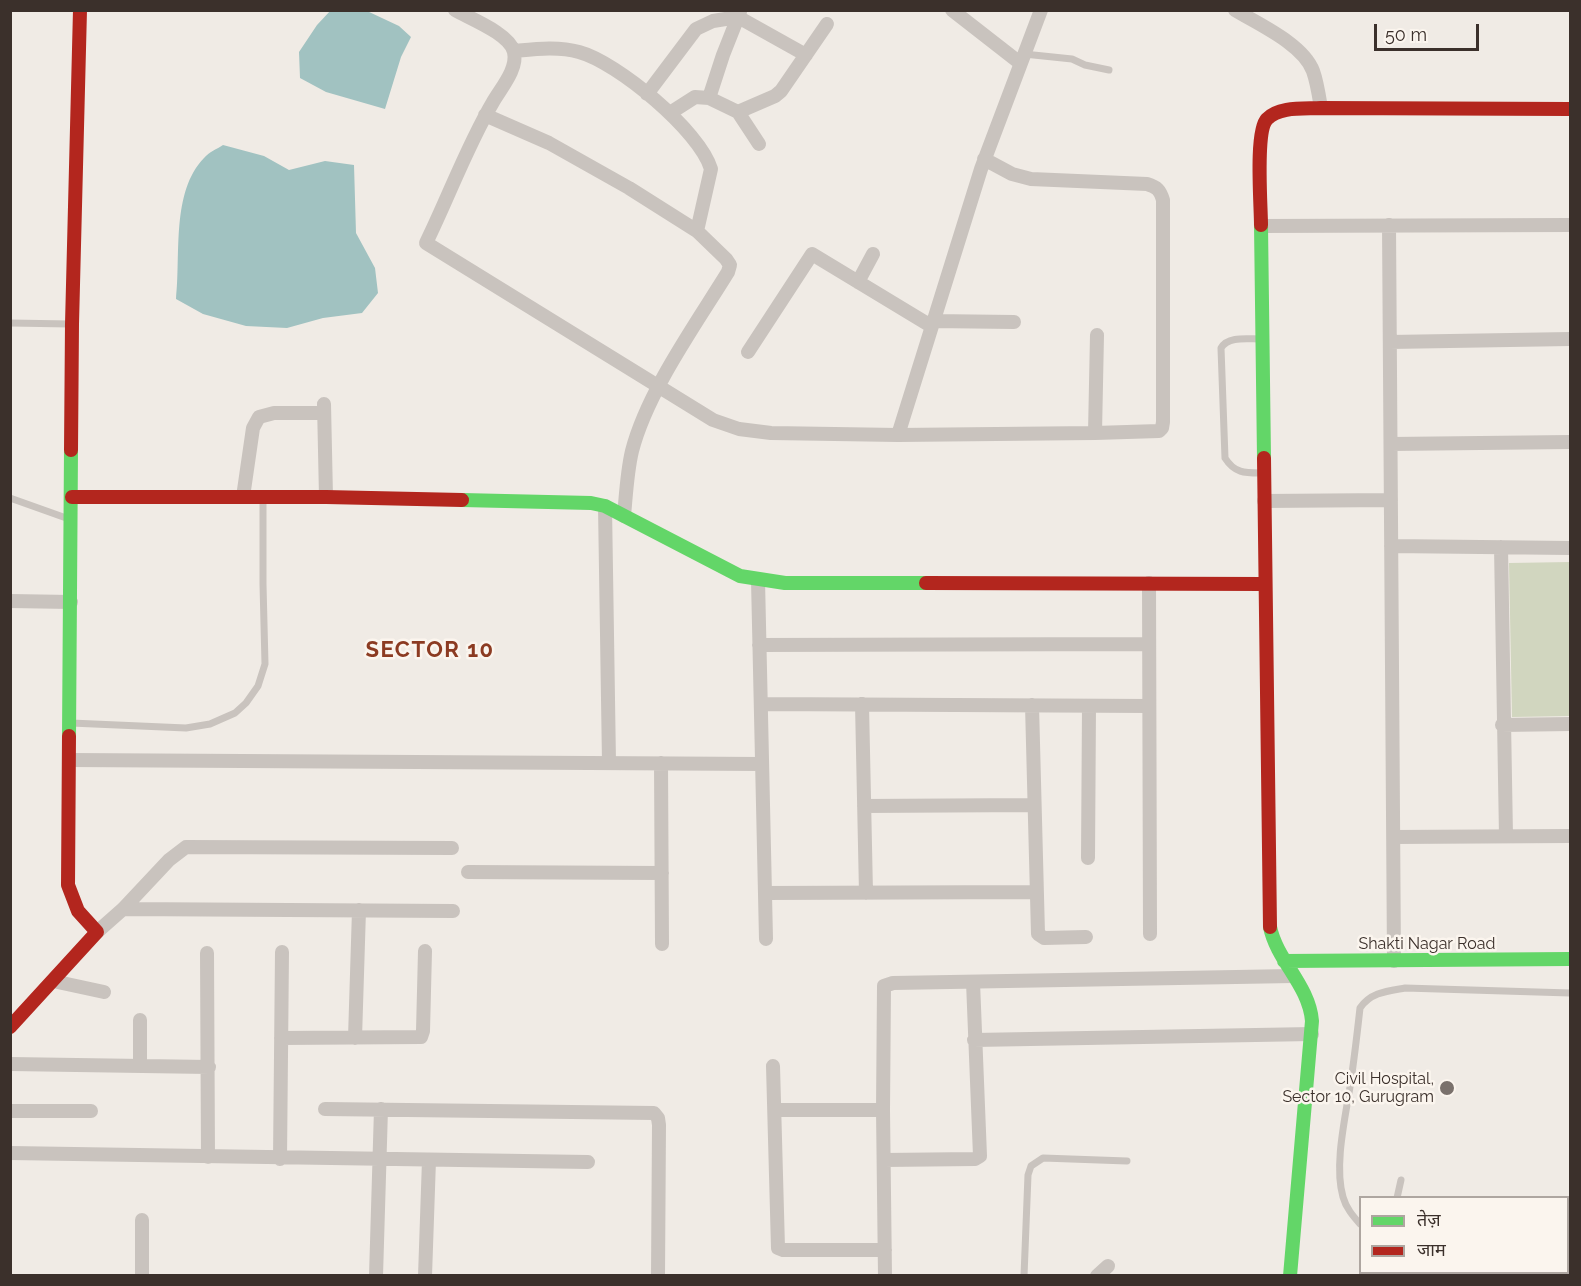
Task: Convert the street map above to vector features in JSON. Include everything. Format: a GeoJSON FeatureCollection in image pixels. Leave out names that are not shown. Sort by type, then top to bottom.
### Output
{"type":"FeatureCollection","features":[{"type":"Feature","properties":{"kind":"street"},"geometry":{"type":"LineString","coordinates":[[80,10],[72,324],[71,723],[68,885],[73,904],[81,918],[97,932]]}},
{"type":"Feature","properties":{"kind":"street"},"geometry":{"type":"LineString","coordinates":[[456,10],[500,34],[514,51],[514,61],[485,115],[426,243],[713,420],[739,429],[771,433],[898,435],[1154,432],[1162,428],[1163,200],[1161,192],[1156,187],[1147,184],[1032,179],[1012,174],[984,159]]}},
{"type":"Feature","properties":{"kind":"street"},"geometry":{"type":"LineString","coordinates":[[952,10],[1022,59]]}},
{"type":"Feature","properties":{"kind":"street"},"geometry":{"type":"LineString","coordinates":[[898,435],[931,323],[984,159],[1041,10]]}},
{"type":"Feature","properties":{"kind":"street"},"geometry":{"type":"LineString","coordinates":[[1235,10],[1285,40],[1304,56],[1313,70],[1321,108]]}},
{"type":"Feature","properties":{"kind":"street"},"geometry":{"type":"LineString","coordinates":[[647,94],[696,29],[713,21],[739,14],[806,55]]}},
{"type":"Feature","properties":{"kind":"street"},"geometry":{"type":"LineString","coordinates":[[709,98],[739,14]]}},
{"type":"Feature","properties":{"kind":"street"},"geometry":{"type":"LineString","coordinates":[[738,112],[775,96],[781,91],[827,24]]}},
{"type":"Feature","properties":{"kind":"street"},"geometry":{"type":"LineString","coordinates":[[514,51],[545,49],[578,51],[609,65],[670,113],[708,159],[711,169],[697,231]]}},
{"type":"Feature","properties":{"kind":"street"},"geometry":{"type":"LineString","coordinates":[[670,113],[695,97],[709,98],[738,112],[759,144]]}},
{"type":"Feature","properties":{"kind":"street"},"geometry":{"type":"LineString","coordinates":[[1290,1275],[1312,1034],[1311,1014],[1273,941],[1270,929],[1260,139],[1264,123],[1271,115],[1285,110],[1321,108],[1570,109]]}},
{"type":"Feature","properties":{"kind":"street"},"geometry":{"type":"LineString","coordinates":[[485,115],[549,143],[629,188],[697,231],[730,265],[728,272],[659,386],[639,429],[632,452],[624,516]]}},
{"type":"Feature","properties":{"kind":"street"},"geometry":{"type":"LineString","coordinates":[[1389,225],[1394,961]]}},
{"type":"Feature","properties":{"kind":"street"},"geometry":{"type":"LineString","coordinates":[[1261,226],[1570,225]]}},
{"type":"Feature","properties":{"kind":"street"},"geometry":{"type":"LineString","coordinates":[[748,352],[812,254],[931,323],[1014,322]]}},
{"type":"Feature","properties":{"kind":"street"},"geometry":{"type":"LineString","coordinates":[[858,282],[873,254]]}},
{"type":"Feature","properties":{"kind":"street"},"geometry":{"type":"LineString","coordinates":[[1095,433],[1097,335]]}},
{"type":"Feature","properties":{"kind":"street"},"geometry":{"type":"LineString","coordinates":[[1390,342],[1570,339]]}},
{"type":"Feature","properties":{"kind":"street"},"geometry":{"type":"LineString","coordinates":[[243,497],[253,428],[259,417],[274,413],[323,408],[326,497]]}},
{"type":"Feature","properties":{"kind":"street"},"geometry":{"type":"LineString","coordinates":[[1390,444],[1570,442]]}},
{"type":"Feature","properties":{"kind":"street"},"geometry":{"type":"LineString","coordinates":[[72,497],[326,497],[591,503],[605,506],[741,576],[785,583],[1264,584]]}},
{"type":"Feature","properties":{"kind":"street"},"geometry":{"type":"LineString","coordinates":[[1264,501],[1391,500]]}},
{"type":"Feature","properties":{"kind":"street"},"geometry":{"type":"LineString","coordinates":[[605,506],[609,763]]}},
{"type":"Feature","properties":{"kind":"street"},"geometry":{"type":"LineString","coordinates":[[1391,546],[1570,548]]}},
{"type":"Feature","properties":{"kind":"street"},"geometry":{"type":"LineString","coordinates":[[1501,547],[1502,725],[1506,836]]}},
{"type":"Feature","properties":{"kind":"street"},"geometry":{"type":"LineString","coordinates":[[758,580],[766,939]]}},
{"type":"Feature","properties":{"kind":"street"},"geometry":{"type":"LineString","coordinates":[[1149,583],[1150,934]]}},
{"type":"Feature","properties":{"kind":"street"},"geometry":{"type":"LineString","coordinates":[[10,601],[71,602]]}},
{"type":"Feature","properties":{"kind":"street"},"geometry":{"type":"LineString","coordinates":[[759,645],[1149,644]]}},
{"type":"Feature","properties":{"kind":"street"},"geometry":{"type":"LineString","coordinates":[[761,704],[1149,706]]}},
{"type":"Feature","properties":{"kind":"street"},"geometry":{"type":"LineString","coordinates":[[862,704],[866,893]]}},
{"type":"Feature","properties":{"kind":"street"},"geometry":{"type":"LineString","coordinates":[[1032,705],[1037,930],[1041,937],[1086,937]]}},
{"type":"Feature","properties":{"kind":"street"},"geometry":{"type":"LineString","coordinates":[[1088,858],[1089,706]]}},
{"type":"Feature","properties":{"kind":"street"},"geometry":{"type":"LineString","coordinates":[[1502,725],[1570,724]]}},
{"type":"Feature","properties":{"kind":"street"},"geometry":{"type":"LineString","coordinates":[[70,760],[762,764]]}},
{"type":"Feature","properties":{"kind":"street"},"geometry":{"type":"LineString","coordinates":[[661,763],[662,944]]}},
{"type":"Feature","properties":{"kind":"street"},"geometry":{"type":"LineString","coordinates":[[864,806],[1034,806]]}},
{"type":"Feature","properties":{"kind":"street"},"geometry":{"type":"LineString","coordinates":[[1394,837],[1570,836]]}},
{"type":"Feature","properties":{"kind":"street"},"geometry":{"type":"LineString","coordinates":[[10,1027],[97,932],[123,909],[169,860],[186,847],[452,848]]}},
{"type":"Feature","properties":{"kind":"street"},"geometry":{"type":"LineString","coordinates":[[468,872],[662,873]]}},
{"type":"Feature","properties":{"kind":"street"},"geometry":{"type":"LineString","coordinates":[[765,893],[1035,892]]}},
{"type":"Feature","properties":{"kind":"street"},"geometry":{"type":"LineString","coordinates":[[123,909],[453,910]]}},
{"type":"Feature","properties":{"kind":"street"},"geometry":{"type":"LineString","coordinates":[[355,1038],[359,910]]}},
{"type":"Feature","properties":{"kind":"street"},"geometry":{"type":"LineString","coordinates":[[281,1038],[420,1037],[423,1031],[424,951]]}},
{"type":"Feature","properties":{"kind":"street"},"geometry":{"type":"LineString","coordinates":[[280,1159],[282,952]]}},
{"type":"Feature","properties":{"kind":"street"},"geometry":{"type":"LineString","coordinates":[[207,953],[208,1157]]}},
{"type":"Feature","properties":{"kind":"street","name":"Shakti Nagar Road"},"geometry":{"type":"LineString","coordinates":[[1284,961],[1570,959]]}},
{"type":"Feature","properties":{"kind":"street"},"geometry":{"type":"LineString","coordinates":[[885,1275],[884,986],[893,982],[1293,976]]}},
{"type":"Feature","properties":{"kind":"street"},"geometry":{"type":"LineString","coordinates":[[53,981],[104,992]]}},
{"type":"Feature","properties":{"kind":"street"},"geometry":{"type":"LineString","coordinates":[[884,1160],[979,1158],[981,1151],[973,982]]}},
{"type":"Feature","properties":{"kind":"street"},"geometry":{"type":"LineString","coordinates":[[140,1020],[140,1066]]}},
{"type":"Feature","properties":{"kind":"street"},"geometry":{"type":"LineString","coordinates":[[974,1040],[1312,1034]]}},
{"type":"Feature","properties":{"kind":"street"},"geometry":{"type":"LineString","coordinates":[[10,1064],[209,1067]]}},
{"type":"Feature","properties":{"kind":"street"},"geometry":{"type":"LineString","coordinates":[[773,1066],[778,1248],[783,1250],[885,1250]]}},
{"type":"Feature","properties":{"kind":"street"},"geometry":{"type":"LineString","coordinates":[[325,1109],[654,1113],[659,1125],[658,1275]]}},
{"type":"Feature","properties":{"kind":"street"},"geometry":{"type":"LineString","coordinates":[[376,1275],[381,1109]]}},
{"type":"Feature","properties":{"kind":"street"},"geometry":{"type":"LineString","coordinates":[[775,1110],[883,1110]]}},
{"type":"Feature","properties":{"kind":"street"},"geometry":{"type":"LineString","coordinates":[[10,1111],[90,1111]]}},
{"type":"Feature","properties":{"kind":"street"},"geometry":{"type":"LineString","coordinates":[[10,1153],[588,1162]]}},
{"type":"Feature","properties":{"kind":"street"},"geometry":{"type":"LineString","coordinates":[[425,1275],[429,1160]]}},
{"type":"Feature","properties":{"kind":"street"},"geometry":{"type":"LineString","coordinates":[[142,1220],[142,1275]]}},
{"type":"Feature","properties":{"kind":"street"},"geometry":{"type":"LineString","coordinates":[[1097,1275],[1108,1266]]}},
{"type":"Feature","properties":{"kind":"lane"},"geometry":{"type":"LineString","coordinates":[[1022,59],[1072,59],[1084,65],[1109,70]]}},
{"type":"Feature","properties":{"kind":"lane"},"geometry":{"type":"LineString","coordinates":[[10,323],[72,324]]}},
{"type":"Feature","properties":{"kind":"lane"},"geometry":{"type":"LineString","coordinates":[[1262,338],[1229,340],[1221,348],[1226,458],[1230,466],[1241,472],[1263,473]]}},
{"type":"Feature","properties":{"kind":"lane"},"geometry":{"type":"LineString","coordinates":[[10,498],[72,520]]}},
{"type":"Feature","properties":{"kind":"lane"},"geometry":{"type":"LineString","coordinates":[[71,723],[186,728],[210,724],[235,713],[246,703],[258,686],[265,664],[263,498]]}},
{"type":"Feature","properties":{"kind":"lane"},"geometry":{"type":"LineString","coordinates":[[1359,1223],[1349,1212],[1343,1198],[1340,1163],[1360,1008],[1364,1003],[1370,997],[1382,992],[1405,988],[1570,993]]}},
{"type":"Feature","properties":{"kind":"lane"},"geometry":{"type":"LineString","coordinates":[[1024,1275],[1028,1175],[1031,1166],[1043,1158],[1127,1161]]}},
{"type":"Feature","properties":{"kind":"lane"},"geometry":{"type":"LineString","coordinates":[[1397,1196],[1401,1180]]}},
{"type":"Feature","properties":{"kind":"green space"},"geometry":{"type":"Polygon","coordinates":[[[1570,562],[1570,716],[1512,717],[1509,563],[1570,562]]]}},
{"type":"Feature","properties":{"kind":"water"},"geometry":{"type":"Polygon","coordinates":[[[331,10],[367,11],[399,26],[411,37],[401,57],[385,109],[326,92],[300,78],[299,52],[317,25],[331,10]]]}},
{"type":"Feature","properties":{"kind":"water"},"geometry":{"type":"Polygon","coordinates":[[[223,145],[264,156],[289,170],[325,161],[354,165],[356,233],[375,268],[378,293],[362,313],[323,318],[287,328],[246,326],[203,314],[176,299],[180,225],[186,188],[204,158],[223,145]]]}},
{"type":"Feature","properties":{"kind":"traffic: fast"},"geometry":{"type":"LineString","coordinates":[[1261,225],[1264,458]]}},
{"type":"Feature","properties":{"kind":"traffic: fast"},"geometry":{"type":"LineString","coordinates":[[69,736],[71,450]]}},
{"type":"Feature","properties":{"kind":"traffic: fast"},"geometry":{"type":"LineString","coordinates":[[462,500],[591,503],[605,506],[740,576],[785,583],[926,583]]}},
{"type":"Feature","properties":{"kind":"traffic: fast"},"geometry":{"type":"LineString","coordinates":[[1270,927],[1279,951],[1305,996],[1312,1021],[1290,1276]]}},
{"type":"Feature","properties":{"kind":"traffic: fast"},"geometry":{"type":"LineString","coordinates":[[1284,961],[1570,959]]}},
{"type":"Feature","properties":{"kind":"traffic: jam"},"geometry":{"type":"LineString","coordinates":[[71,450],[80,10]]}},
{"type":"Feature","properties":{"kind":"traffic: jam"},"geometry":{"type":"LineString","coordinates":[[1261,225],[1261,138],[1267,119],[1278,112],[1321,108],[1570,109]]}},
{"type":"Feature","properties":{"kind":"traffic: jam"},"geometry":{"type":"LineString","coordinates":[[1264,458],[1270,927]]}},
{"type":"Feature","properties":{"kind":"traffic: jam"},"geometry":{"type":"LineString","coordinates":[[72,497],[326,497],[462,500]]}},
{"type":"Feature","properties":{"kind":"traffic: jam"},"geometry":{"type":"LineString","coordinates":[[926,583],[1264,584]]}},
{"type":"Feature","properties":{"kind":"traffic: jam"},"geometry":{"type":"LineString","coordinates":[[10,1027],[97,932],[78,911],[68,885],[69,736]]}},
{"type":"Feature","properties":{"kind":"place","name":"Civil Hospital, Sector 10, Gurugram"},"geometry":{"type":"Point","coordinates":[1447,1088]}},
{"type":"Feature","properties":{"kind":"district","name":"SECTOR 10"},"geometry":{"type":"Point","coordinates":[430,650]}}]}
